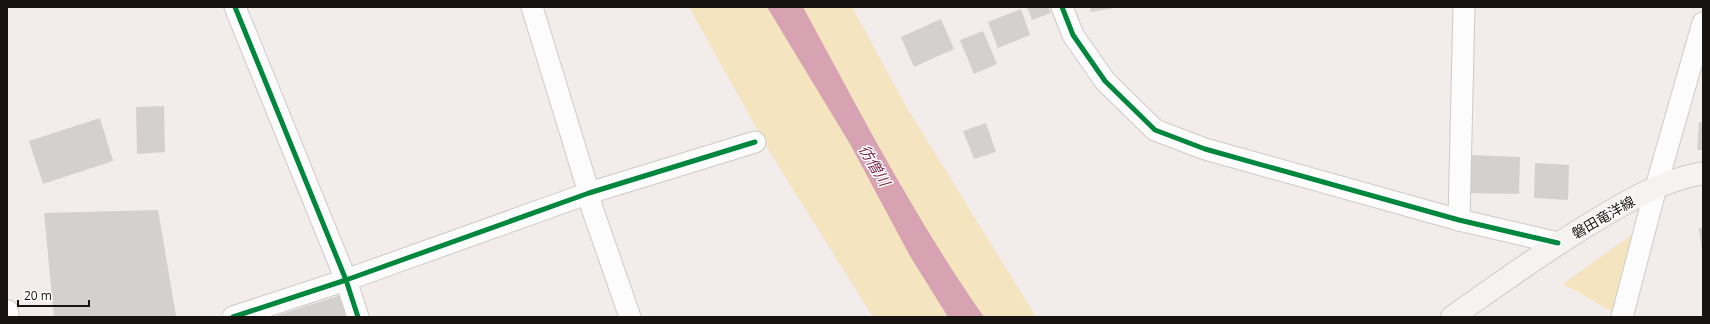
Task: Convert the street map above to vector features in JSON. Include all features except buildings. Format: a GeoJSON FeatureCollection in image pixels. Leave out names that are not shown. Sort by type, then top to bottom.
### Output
{"type":"FeatureCollection","features":[{"type":"Feature","properties":{"kind":"main road","name":"磐田竜洋線"},"geometry":{"type":"LineString","coordinates":[[1452,317],[1558,243],[1618,207],[1656,187],[1703,173]]}},
{"type":"Feature","properties":{"kind":"street"},"geometry":{"type":"LineString","coordinates":[[235,7],[346,280],[358,317]]}},
{"type":"Feature","properties":{"kind":"street"},"geometry":{"type":"LineString","coordinates":[[532,7],[592,208],[630,317]]}},
{"type":"Feature","properties":{"kind":"street"},"geometry":{"type":"LineString","coordinates":[[1062,7],[1073,35],[1105,81],[1155,130],[1204,149],[1459,220],[1558,243]]}},
{"type":"Feature","properties":{"kind":"street"},"geometry":{"type":"LineString","coordinates":[[1459,220],[1464,7]]}},
{"type":"Feature","properties":{"kind":"street"},"geometry":{"type":"LineString","coordinates":[[1622,317],[1656,187],[1703,23]]}},
{"type":"Feature","properties":{"kind":"street"},"geometry":{"type":"LineString","coordinates":[[233,317],[346,280],[588,193],[756,142]]}},
{"type":"Feature","properties":{"kind":"street"},"geometry":{"type":"LineString","coordinates":[[7,311],[8,317]]}},
{"type":"Feature","properties":{"kind":"shaded area"},"geometry":{"type":"Polygon","coordinates":[[[689,7],[852,7],[907,108],[1036,317],[873,317],[768,149],[689,7]]]}},
{"type":"Feature","properties":{"kind":"shaded area"},"geometry":{"type":"Polygon","coordinates":[[[1637,231],[1622,317],[1563,284],[1637,231]]]}},
{"type":"Feature","properties":{"kind":"water","name":"彷僧川"},"geometry":{"type":"Polygon","coordinates":[[[767,7],[803,7],[911,204],[984,317],[948,317],[910,256],[850,144],[767,7]]]}},
{"type":"Feature","properties":{"kind":"cycle path"},"geometry":{"type":"LineString","coordinates":[[235,7],[346,280],[358,317]]}},
{"type":"Feature","properties":{"kind":"cycle path"},"geometry":{"type":"LineString","coordinates":[[1062,7],[1073,35],[1105,81],[1155,130],[1205,149],[1459,220],[1558,243]]}},
{"type":"Feature","properties":{"kind":"cycle path"},"geometry":{"type":"LineString","coordinates":[[233,317],[346,280],[589,193],[755,142]]}}]}
